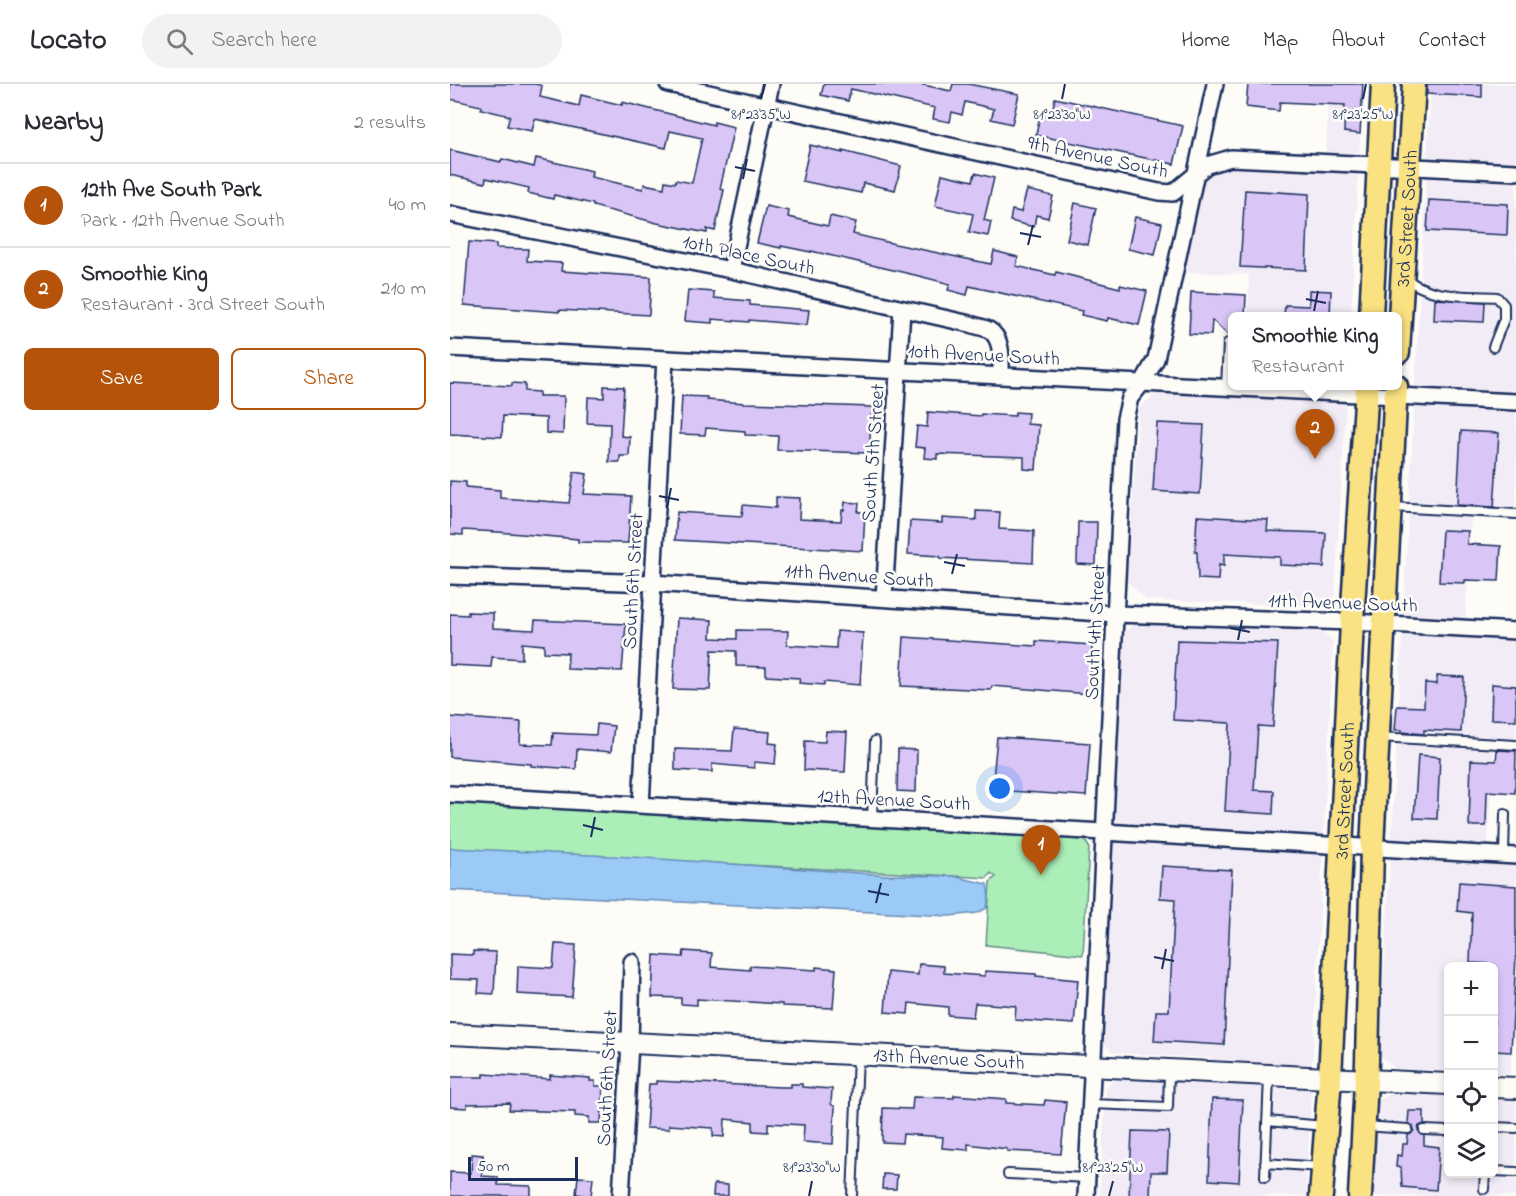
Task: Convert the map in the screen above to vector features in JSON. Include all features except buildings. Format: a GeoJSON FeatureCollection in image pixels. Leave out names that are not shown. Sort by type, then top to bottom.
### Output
{"type":"FeatureCollection","features":[{"type":"Feature","properties":{"kind":"main road","name":"3rd Street South"},"geometry":{"type":"LineString","coordinates":[[1371,312],[1383,84]]}},
{"type":"Feature","properties":{"kind":"main road","name":"3rd Street South"},"geometry":{"type":"LineString","coordinates":[[1400,312],[1414,84]]}},
{"type":"Feature","properties":{"kind":"main road","name":"3rd Street South"},"geometry":{"type":"LineString","coordinates":[[1322,1196],[1330,1078],[1352,622],[1367,390]]}},
{"type":"Feature","properties":{"kind":"main road","name":"3rd Street South"},"geometry":{"type":"LineString","coordinates":[[1360,1196],[1367,1080],[1372,847],[1395,391]]}},
{"type":"Feature","properties":{"kind":"street","name":"9th Avenue South"},"geometry":{"type":"LineString","coordinates":[[668,84],[1159,192],[1173,193],[1207,165],[1230,158],[1516,172]]}},
{"type":"Feature","properties":{"kind":"street"},"geometry":{"type":"LineString","coordinates":[[731,270],[771,84]]}},
{"type":"Feature","properties":{"kind":"street","name":"South 4th Street"},"geometry":{"type":"LineString","coordinates":[[1086,1196],[1125,419],[1130,398],[1143,382],[1156,359],[1215,84]]}},
{"type":"Feature","properties":{"kind":"street","name":"10th Place South"},"geometry":{"type":"LineString","coordinates":[[450,214],[731,270],[970,324],[989,330],[997,337],[1001,355],[1001,375]]}},
{"type":"Feature","properties":{"kind":"street","name":"South 5th Street"},"geometry":{"type":"LineString","coordinates":[[884,598],[902,310]]}},
{"type":"Feature","properties":{"kind":"street","name":"10th Avenue South"},"geometry":{"type":"LineString","coordinates":[[450,348],[1226,387]]}},
{"type":"Feature","properties":{"kind":"street","name":"South 6th Street"},"geometry":{"type":"LineString","coordinates":[[641,805],[665,359]]}},
{"type":"Feature","properties":{"kind":"street","name":"10th Avenue South"},"geometry":{"type":"LineString","coordinates":[[1367,390],[1516,402]]}},
{"type":"Feature","properties":{"kind":"street","name":"11th Avenue South"},"geometry":{"type":"LineString","coordinates":[[450,576],[652,583],[1116,614],[1352,622],[1516,631]]}},
{"type":"Feature","properties":{"kind":"street","name":"12th Avenue South"},"geometry":{"type":"LineString","coordinates":[[450,794],[1510,856]]}},
{"type":"Feature","properties":{"kind":"street","name":"South 6th Street"},"geometry":{"type":"LineString","coordinates":[[621,1196],[630,1044],[632,962]]}},
{"type":"Feature","properties":{"kind":"street","name":"13th Avenue South"},"geometry":{"type":"LineString","coordinates":[[450,1034],[1444,1084]]}},
{"type":"Feature","properties":{"kind":"street"},"geometry":{"type":"LineString","coordinates":[[1498,1087],[1516,1088]]}},
{"type":"Feature","properties":{"kind":"lane"},"geometry":{"type":"LineString","coordinates":[[1402,274],[1417,286],[1432,293],[1497,297],[1504,305],[1504,319],[1493,347]]}},
{"type":"Feature","properties":{"kind":"lane"},"geometry":{"type":"LineString","coordinates":[[1226,387],[1228,343]]}},
{"type":"Feature","properties":{"kind":"lane"},"geometry":{"type":"LineString","coordinates":[[1390,507],[1516,514]]}},
{"type":"Feature","properties":{"kind":"lane"},"geometry":{"type":"LineString","coordinates":[[1378,737],[1516,745]]}},
{"type":"Feature","properties":{"kind":"lane"},"geometry":{"type":"LineString","coordinates":[[872,818],[875,741]]}},
{"type":"Feature","properties":{"kind":"lane"},"geometry":{"type":"LineString","coordinates":[[1505,814],[1510,856]]}},
{"type":"Feature","properties":{"kind":"lane"},"geometry":{"type":"LineString","coordinates":[[852,1196],[858,1054]]}},
{"type":"Feature","properties":{"kind":"lane"},"geometry":{"type":"LineString","coordinates":[[1091,1104],[1168,1107],[1170,1069]]}},
{"type":"Feature","properties":{"kind":"lane"},"geometry":{"type":"LineString","coordinates":[[1265,1177],[1269,1074]]}},
{"type":"Feature","properties":{"kind":"lane"},"geometry":{"type":"LineString","coordinates":[[1267,1121],[1326,1126]]}},
{"type":"Feature","properties":{"kind":"lane"},"geometry":{"type":"LineString","coordinates":[[1364,1126],[1408,1129]]}},
{"type":"Feature","properties":{"kind":"lane"},"geometry":{"type":"LineString","coordinates":[[1498,1126],[1516,1128]]}},
{"type":"Feature","properties":{"kind":"lane"},"geometry":{"type":"LineString","coordinates":[[1424,1130],[1444,1131]]}},
{"type":"Feature","properties":{"kind":"lane"},"geometry":{"type":"LineString","coordinates":[[1265,1163],[1324,1167]]}},
{"type":"Feature","properties":{"kind":"lane"},"geometry":{"type":"LineString","coordinates":[[1498,1171],[1516,1172]]}},
{"type":"Feature","properties":{"kind":"lane"},"geometry":{"type":"LineString","coordinates":[[1008,1174],[1087,1178]]}},
{"type":"Feature","properties":{"kind":"lane"},"geometry":{"type":"LineString","coordinates":[[1484,1189],[1485,1178]]}},
{"type":"Feature","properties":{"kind":"shaded area"},"geometry":{"type":"Polygon","coordinates":[[[1329,84],[1363,84],[1351,312],[1248,312],[1249,275],[1183,272],[1203,180],[1216,167],[1325,173],[1329,84]]]}},
{"type":"Feature","properties":{"kind":"shaded area"},"geometry":{"type":"Polygon","coordinates":[[[1431,84],[1516,84],[1516,518],[1471,517],[1465,626],[1516,629],[1516,748],[1494,747],[1487,856],[1516,858],[1516,980],[1510,1074],[1498,1074],[1498,962],[1444,962],[1444,1071],[1396,1069],[1380,1056],[1431,84]]]}},
{"type":"Feature","properties":{"kind":"shaded area"},"geometry":{"type":"Polygon","coordinates":[[[1280,390],[1347,390],[1335,595],[1324,606],[1146,600],[1127,581],[1139,408],[1156,393],[1279,399],[1280,390]]]}},
{"type":"Feature","properties":{"kind":"shaded area"},"geometry":{"type":"Polygon","coordinates":[[[1136,622],[1322,630],[1333,642],[1306,1196],[1100,1196],[1106,1087],[1116,1077],[1210,1081],[1210,1058],[1114,1053],[1104,1044],[1124,633],[1136,622]]]}},
{"type":"Feature","properties":{"kind":"shaded area"},"geometry":{"type":"Polygon","coordinates":[[[1390,1094],[1444,1096],[1444,1178],[1498,1178],[1498,1098],[1516,1100],[1516,1196],[1372,1196],[1376,1102],[1390,1094]]]}},
{"type":"Feature","properties":{"kind":"green space"},"geometry":{"type":"Polygon","coordinates":[[[450,798],[1081,834],[1089,847],[1083,955],[986,945],[990,882],[996,877],[991,873],[987,878],[450,849],[450,798]]]}},
{"type":"Feature","properties":{"kind":"water"},"geometry":{"type":"Polygon","coordinates":[[[450,848],[631,857],[888,875],[953,876],[987,884],[989,897],[987,908],[977,913],[949,916],[450,890],[450,848]]]}},
{"type":"Feature","properties":{"kind":"place","name":"Smoothie King"},"geometry":{"type":"Point","coordinates":[1315,459]}},
{"type":"Feature","properties":{"kind":"place","name":"12th Ave South Park"},"geometry":{"type":"Point","coordinates":[1041,875]}}]}
